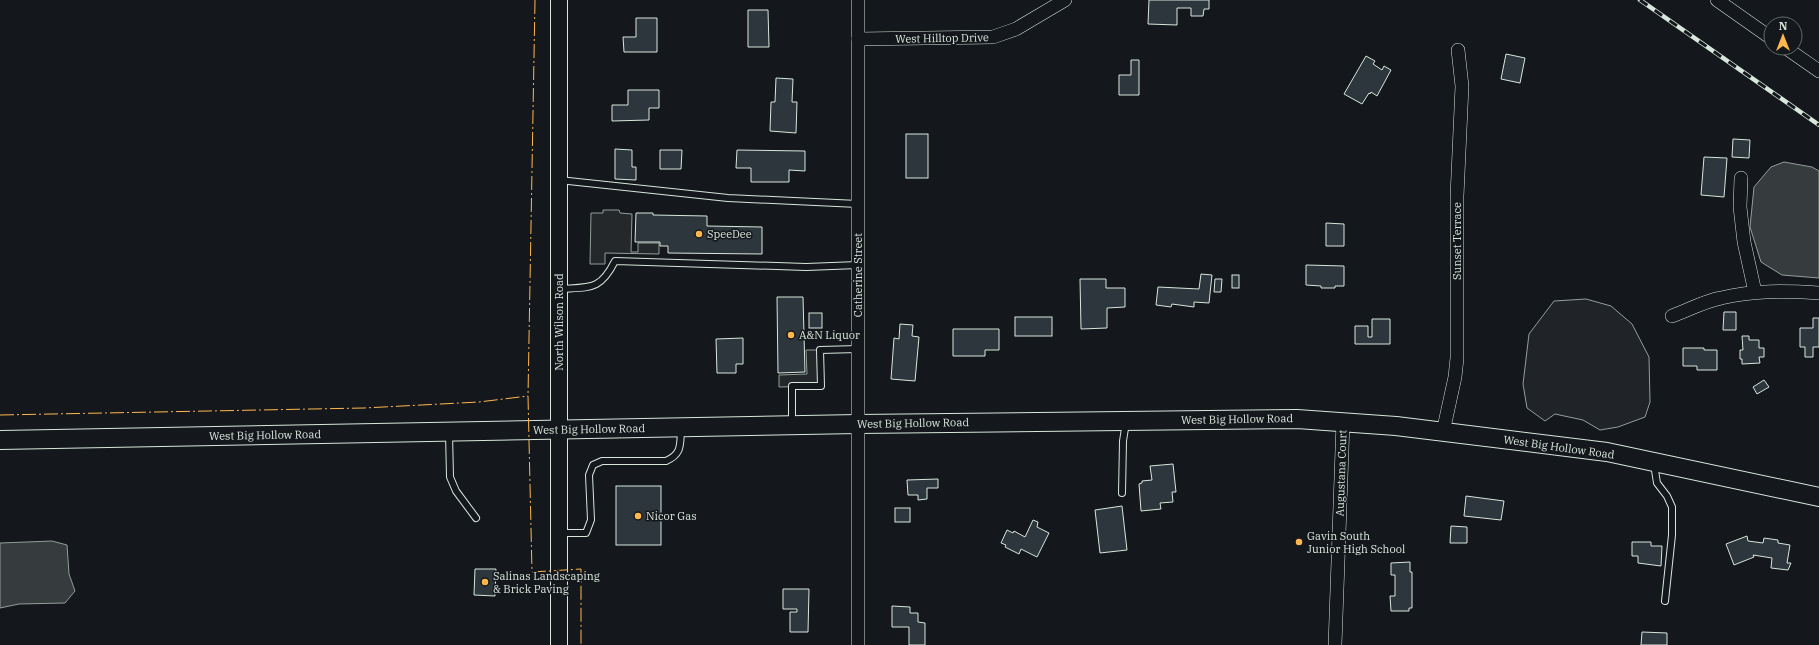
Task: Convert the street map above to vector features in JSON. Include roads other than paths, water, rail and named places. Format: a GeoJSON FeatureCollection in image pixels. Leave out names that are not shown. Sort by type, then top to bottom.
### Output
{"type":"FeatureCollection","features":[{"type":"Feature","properties":{"kind":"main road","name":"West Big Hollow Road"},"geometry":{"type":"LineString","coordinates":[[0,440],[792,425],[1297,419],[1443,432],[1607,452],[1819,496]]}},
{"type":"Feature","properties":{"kind":"street","name":"North Wilson Road"},"geometry":{"type":"LineString","coordinates":[[559,0],[559,645]]}},
{"type":"Feature","properties":{"kind":"street","name":"Catherine Street"},"geometry":{"type":"LineString","coordinates":[[858,0],[858,645]]}},
{"type":"Feature","properties":{"kind":"street","name":"West Hilltop Drive"},"geometry":{"type":"LineString","coordinates":[[858,39],[993,37],[1016,29],[1065,0]]}},
{"type":"Feature","properties":{"kind":"street"},"geometry":{"type":"LineString","coordinates":[[1717,0],[1763,32]]}},
{"type":"Feature","properties":{"kind":"street","name":"Sunset Terrace"},"geometry":{"type":"LineString","coordinates":[[1443,432],[1455,377],[1457,358],[1457,196],[1462,86],[1458,50]]}},
{"type":"Feature","properties":{"kind":"street"},"geometry":{"type":"LineString","coordinates":[[1797,56],[1819,71]]}},
{"type":"Feature","properties":{"kind":"street"},"geometry":{"type":"LineString","coordinates":[[1741,178],[1740,207],[1744,242],[1755,292]]}},
{"type":"Feature","properties":{"kind":"street"},"geometry":{"type":"LineString","coordinates":[[1672,316],[1720,298],[1755,292],[1781,291],[1819,293]]}},
{"type":"Feature","properties":{"kind":"street","name":"Augustana Court"},"geometry":{"type":"LineString","coordinates":[[1335,645],[1343,422]]}},
{"type":"Feature","properties":{"kind":"lane"},"geometry":{"type":"LineString","coordinates":[[559,180],[728,198],[858,204]]}},
{"type":"Feature","properties":{"kind":"lane"},"geometry":{"type":"LineString","coordinates":[[559,289],[591,287],[600,283],[608,275],[615,261],[806,267],[858,265]]}},
{"type":"Feature","properties":{"kind":"lane"},"geometry":{"type":"LineString","coordinates":[[792,425],[792,386],[821,386],[820,350],[858,349]]}},
{"type":"Feature","properties":{"kind":"lane"},"geometry":{"type":"LineString","coordinates":[[1122,493],[1123,441],[1126,420]]}},
{"type":"Feature","properties":{"kind":"lane"},"geometry":{"type":"LineString","coordinates":[[560,533],[586,533],[591,520],[589,475],[593,465],[602,461],[666,461],[674,458],[680,449],[681,427]]}},
{"type":"Feature","properties":{"kind":"lane"},"geometry":{"type":"LineString","coordinates":[[450,432],[450,477],[456,491],[476,518]]}},
{"type":"Feature","properties":{"kind":"lane"},"geometry":{"type":"LineString","coordinates":[[1654,462],[1657,483],[1667,496],[1672,507],[1672,535],[1665,601]]}},
{"type":"Feature","properties":{"kind":"railway"},"geometry":{"type":"LineString","coordinates":[[1640,0],[1819,125]]}},
{"type":"Feature","properties":{"kind":"place","name":"SpeeDee"},"geometry":{"type":"Point","coordinates":[699,234]}},
{"type":"Feature","properties":{"kind":"place","name":"A&N Liquor"},"geometry":{"type":"Point","coordinates":[791,335]}},
{"type":"Feature","properties":{"kind":"place","name":"Nicor Gas"},"geometry":{"type":"Point","coordinates":[638,516]}},
{"type":"Feature","properties":{"kind":"place","name":"Gavin South Junior High School"},"geometry":{"type":"Point","coordinates":[1299,542]}},
{"type":"Feature","properties":{"kind":"place","name":"Salinas Landscaping & Brick Paving"},"geometry":{"type":"Point","coordinates":[485,582]}}]}
